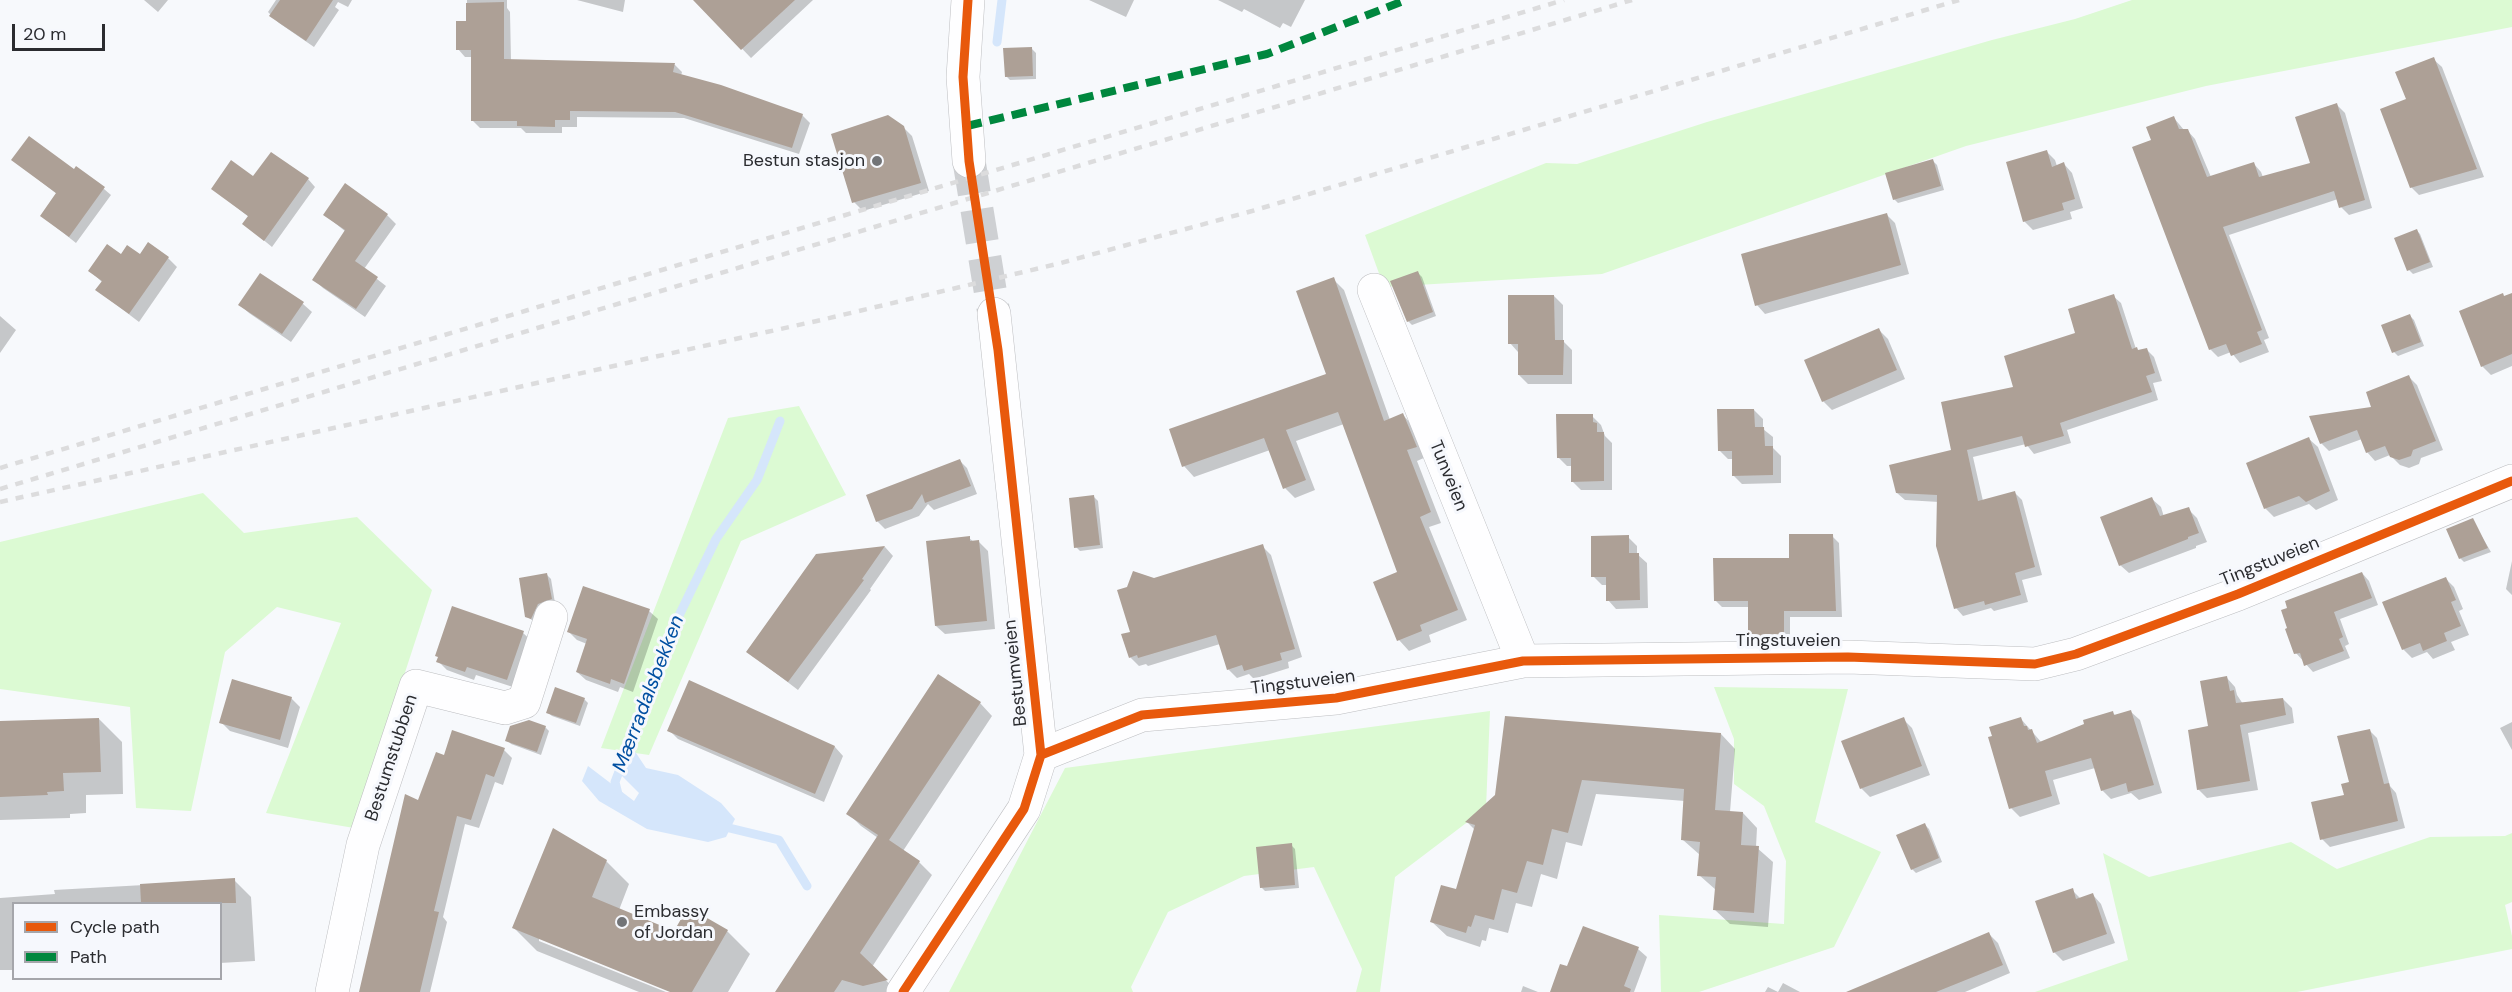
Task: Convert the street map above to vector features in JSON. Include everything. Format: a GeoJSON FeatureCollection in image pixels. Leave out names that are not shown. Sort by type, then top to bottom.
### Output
{"type":"FeatureCollection","features":[{"type":"Feature","properties":{"kind":"street"},"geometry":{"type":"LineString","coordinates":[[968,0],[963,77],[969,161]]}},
{"type":"Feature","properties":{"kind":"street","name":"Tunveien"},"geometry":{"type":"LineString","coordinates":[[1374,290],[1523,661]]}},
{"type":"Feature","properties":{"kind":"street","name":"Bestumveien"},"geometry":{"type":"LineString","coordinates":[[903,992],[1024,808],[1041,755],[994,314]]}},
{"type":"Feature","properties":{"kind":"street","name":"Tingstuveien"},"geometry":{"type":"LineString","coordinates":[[1041,755],[1142,715],[1336,698],[1523,661],[1848,657],[2035,664],[2076,654],[2238,594],[2512,481]]}},
{"type":"Feature","properties":{"kind":"street","name":"Bestumstubben"},"geometry":{"type":"LineString","coordinates":[[332,992],[363,845],[416,686],[505,708],[524,702],[551,617]]}},
{"type":"Feature","properties":{"kind":"green space"},"geometry":{"type":"Polygon","coordinates":[[[2132,0],[2512,0],[2512,27],[2206,86],[1966,146],[1602,274],[1384,287],[1365,235],[1546,163],[1577,164],[1707,122],[1992,40],[2075,19],[2132,0]]]}},
{"type":"Feature","properties":{"kind":"green space"},"geometry":{"type":"Polygon","coordinates":[[[799,406],[846,495],[741,541],[649,755],[601,748],[728,418],[799,406]]]}},
{"type":"Feature","properties":{"kind":"green space"},"geometry":{"type":"Polygon","coordinates":[[[203,493],[244,533],[357,517],[432,590],[354,828],[266,813],[341,623],[277,607],[225,652],[191,811],[136,808],[130,707],[0,689],[0,542],[203,493]]]}},
{"type":"Feature","properties":{"kind":"green space"},"geometry":{"type":"Polygon","coordinates":[[[1714,687],[1848,689],[1815,822],[1881,852],[1834,947],[1699,992],[1661,992],[1659,915],[1784,924],[1786,861],[1764,806],[1734,784],[1734,739],[1714,687]]]}},
{"type":"Feature","properties":{"kind":"green space"},"geometry":{"type":"Polygon","coordinates":[[[1490,711],[1486,808],[1395,877],[1380,992],[1356,992],[1362,969],[1314,867],[1244,876],[1168,912],[1131,987],[1133,992],[949,992],[1065,768],[1490,711]]]}},
{"type":"Feature","properties":{"kind":"green space"},"geometry":{"type":"Polygon","coordinates":[[[2512,833],[2512,902],[2505,905],[2512,936],[2512,949],[2297,992],[2035,992],[2128,960],[2103,853],[2149,877],[2291,842],[2337,869],[2430,837],[2505,836],[2512,833]]]}},
{"type":"Feature","properties":{"kind":"water"},"geometry":{"type":"Polygon","coordinates":[[[626,738],[646,768],[678,775],[721,803],[735,819],[726,837],[708,842],[647,829],[599,801],[582,781],[588,766],[634,801],[639,793],[614,768],[626,738]]]}},
{"type":"Feature","properties":{"kind":"building"},"geometry":{"type":"Polygon","coordinates":[[[280,0],[333,0],[306,41],[269,16],[280,0]]]}},
{"type":"Feature","properties":{"kind":"building"},"geometry":{"type":"Polygon","coordinates":[[[693,0],[795,0],[741,50],[693,0]]]}},
{"type":"Feature","properties":{"kind":"building"},"geometry":{"type":"Polygon","coordinates":[[[504,2],[504,59],[675,63],[673,72],[721,85],[803,114],[792,148],[675,112],[570,111],[570,120],[555,120],[555,127],[517,126],[517,121],[471,121],[471,50],[456,50],[456,21],[466,21],[466,3],[504,2]]]}},
{"type":"Feature","properties":{"kind":"building"},"geometry":{"type":"Polygon","coordinates":[[[1032,47],[1033,76],[1005,77],[1003,48],[1032,47]]]}},
{"type":"Feature","properties":{"kind":"building"},"geometry":{"type":"Polygon","coordinates":[[[2434,57],[2477,169],[2410,188],[2380,109],[2406,99],[2395,72],[2434,57]]]}},
{"type":"Feature","properties":{"kind":"building"},"geometry":{"type":"Polygon","coordinates":[[[2337,103],[2365,200],[2339,208],[2334,191],[2223,227],[2262,330],[2257,332],[2262,344],[2231,356],[2226,344],[2209,350],[2132,147],[2151,140],[2146,127],[2174,116],[2179,129],[2188,129],[2207,177],[2254,162],[2259,177],[2310,163],[2295,117],[2337,103]]]}},
{"type":"Feature","properties":{"kind":"building","name":"Bestun stasjon"},"geometry":{"type":"Polygon","coordinates":[[[888,115],[904,126],[921,183],[852,203],[831,134],[888,115]]]}},
{"type":"Feature","properties":{"kind":"building"},"geometry":{"type":"Polygon","coordinates":[[[29,136],[74,169],[76,166],[105,187],[69,237],[40,216],[56,193],[11,160],[29,136]]]}},
{"type":"Feature","properties":{"kind":"building"},"geometry":{"type":"Polygon","coordinates":[[[2047,150],[2052,167],[2064,162],[2075,199],[2062,203],[2064,210],[2023,222],[2006,162],[2047,150]]]}},
{"type":"Feature","properties":{"kind":"building"},"geometry":{"type":"Polygon","coordinates":[[[271,152],[309,178],[264,241],[242,224],[248,216],[211,189],[231,160],[253,176],[271,152]]]}},
{"type":"Feature","properties":{"kind":"building"},"geometry":{"type":"Polygon","coordinates":[[[1933,159],[1941,186],[1893,200],[1885,173],[1933,159]]]}},
{"type":"Feature","properties":{"kind":"building"},"geometry":{"type":"Polygon","coordinates":[[[345,183],[388,214],[355,261],[378,277],[356,309],[312,280],[345,230],[323,215],[345,183]]]}},
{"type":"Feature","properties":{"kind":"building"},"geometry":{"type":"Polygon","coordinates":[[[1887,213],[1901,265],[1755,306],[1741,254],[1887,213]]]}},
{"type":"Feature","properties":{"kind":"building"},"geometry":{"type":"Polygon","coordinates":[[[2417,229],[2430,262],[2407,271],[2394,238],[2417,229]]]}},
{"type":"Feature","properties":{"kind":"building"},"geometry":{"type":"Polygon","coordinates":[[[148,242],[169,257],[129,314],[95,290],[102,281],[88,271],[107,244],[121,254],[127,245],[140,254],[148,242]]]}},
{"type":"Feature","properties":{"kind":"building"},"geometry":{"type":"Polygon","coordinates":[[[1418,271],[1433,312],[1407,322],[1390,281],[1418,271]]]}},
{"type":"Feature","properties":{"kind":"building"},"geometry":{"type":"Polygon","coordinates":[[[260,273],[304,302],[282,334],[238,305],[260,273]]]}},
{"type":"Feature","properties":{"kind":"building"},"geometry":{"type":"Polygon","coordinates":[[[1334,277],[1384,421],[1403,413],[1417,447],[1407,450],[1431,512],[1420,517],[1458,610],[1420,625],[1422,631],[1397,641],[1373,582],[1397,572],[1338,412],[1286,430],[1306,480],[1283,489],[1264,438],[1182,467],[1169,429],[1326,374],[1296,291],[1334,277]]]}},
{"type":"Feature","properties":{"kind":"building"},"geometry":{"type":"Polygon","coordinates":[[[2503,293],[2504,296],[2512,293],[2512,354],[2481,367],[2459,311],[2503,293]]]}},
{"type":"Feature","properties":{"kind":"building"},"geometry":{"type":"Polygon","coordinates":[[[2114,294],[2132,349],[2147,348],[2155,373],[2146,376],[2152,392],[2060,423],[2064,436],[2025,447],[2022,436],[1967,450],[1978,501],[2015,491],[2035,567],[2015,573],[2021,595],[1985,605],[1984,601],[1954,609],[1936,546],[1937,495],[1896,493],[1889,465],[1951,450],[1941,402],[2013,387],[2004,356],[2075,333],[2068,309],[2114,294]]]}},
{"type":"Feature","properties":{"kind":"building"},"geometry":{"type":"Polygon","coordinates":[[[1508,295],[1554,295],[1555,340],[1564,340],[1563,375],[1518,375],[1518,344],[1508,344],[1508,295]]]}},
{"type":"Feature","properties":{"kind":"building"},"geometry":{"type":"Polygon","coordinates":[[[2410,314],[2421,342],[2392,353],[2381,325],[2410,314]]]}},
{"type":"Feature","properties":{"kind":"building"},"geometry":{"type":"Polygon","coordinates":[[[1879,328],[1897,370],[1822,402],[1804,360],[1879,328]]]}},
{"type":"Feature","properties":{"kind":"building"},"geometry":{"type":"Polygon","coordinates":[[[2409,375],[2436,441],[2413,450],[2411,456],[2399,460],[2390,457],[2385,446],[2366,453],[2357,430],[2320,444],[2309,416],[2371,407],[2366,392],[2409,375]]]}},
{"type":"Feature","properties":{"kind":"building"},"geometry":{"type":"Polygon","coordinates":[[[1717,409],[1754,409],[1755,427],[1764,427],[1765,446],[1773,446],[1773,475],[1732,476],[1732,451],[1718,451],[1717,409]]]}},
{"type":"Feature","properties":{"kind":"building"},"geometry":{"type":"Polygon","coordinates":[[[1556,414],[1593,414],[1593,422],[1597,423],[1597,432],[1604,432],[1604,481],[1571,482],[1571,458],[1557,458],[1556,414]]]}},
{"type":"Feature","properties":{"kind":"building"},"geometry":{"type":"Polygon","coordinates":[[[2309,437],[2330,491],[2306,502],[2299,496],[2264,509],[2246,463],[2309,437]]]}},
{"type":"Feature","properties":{"kind":"building"},"geometry":{"type":"Polygon","coordinates":[[[960,459],[971,486],[925,503],[922,494],[912,509],[876,522],[866,495],[960,459]]]}},
{"type":"Feature","properties":{"kind":"building"},"geometry":{"type":"Polygon","coordinates":[[[1094,495],[1100,545],[1074,548],[1069,498],[1094,495]]]}},
{"type":"Feature","properties":{"kind":"building"},"geometry":{"type":"Polygon","coordinates":[[[2152,497],[2160,516],[2189,507],[2199,533],[2119,566],[2100,517],[2152,497]]]}},
{"type":"Feature","properties":{"kind":"building"},"geometry":{"type":"Polygon","coordinates":[[[2473,518],[2488,548],[2459,559],[2446,529],[2473,518]]]}},
{"type":"Feature","properties":{"kind":"building"},"geometry":{"type":"Polygon","coordinates":[[[1789,534],[1833,534],[1836,611],[1784,611],[1784,636],[1748,637],[1748,601],[1714,601],[1713,558],[1789,558],[1789,534]]]}},
{"type":"Feature","properties":{"kind":"building"},"geometry":{"type":"Polygon","coordinates":[[[1629,535],[1629,553],[1639,553],[1640,600],[1606,601],[1606,577],[1591,577],[1591,536],[1629,535]]]}},
{"type":"Feature","properties":{"kind":"building"},"geometry":{"type":"Polygon","coordinates":[[[970,536],[970,541],[979,540],[987,621],[935,626],[926,541],[970,536]]]}},
{"type":"Feature","properties":{"kind":"building"},"geometry":{"type":"Polygon","coordinates":[[[1263,544],[1295,649],[1280,653],[1282,660],[1244,671],[1242,665],[1227,670],[1216,635],[1138,658],[1137,655],[1129,658],[1121,634],[1130,632],[1117,590],[1127,587],[1133,571],[1154,578],[1263,544]]]}},
{"type":"Feature","properties":{"kind":"building"},"geometry":{"type":"Polygon","coordinates":[[[885,546],[862,579],[864,580],[788,682],[746,652],[816,554],[885,546]]]}},
{"type":"Feature","properties":{"kind":"building"},"geometry":{"type":"Polygon","coordinates":[[[2362,572],[2372,598],[2334,612],[2343,637],[2339,639],[2344,651],[2304,666],[2300,653],[2294,654],[2285,629],[2287,628],[2281,610],[2287,608],[2285,601],[2362,572]]]}},
{"type":"Feature","properties":{"kind":"building"},"geometry":{"type":"Polygon","coordinates":[[[547,573],[552,599],[538,604],[531,619],[525,617],[519,578],[547,573]]]}},
{"type":"Feature","properties":{"kind":"building"},"geometry":{"type":"Polygon","coordinates":[[[2446,577],[2456,600],[2451,602],[2461,626],[2444,633],[2447,641],[2423,651],[2420,643],[2402,650],[2382,602],[2446,577]]]}},
{"type":"Feature","properties":{"kind":"building"},"geometry":{"type":"Polygon","coordinates":[[[583,586],[650,609],[624,684],[611,679],[610,684],[576,672],[587,639],[567,632],[583,586]]]}},
{"type":"Feature","properties":{"kind":"building"},"geometry":{"type":"Polygon","coordinates":[[[452,606],[524,631],[507,680],[467,667],[465,672],[436,662],[438,657],[435,656],[452,606]]]}},
{"type":"Feature","properties":{"kind":"building"},"geometry":{"type":"Polygon","coordinates":[[[938,674],[981,702],[889,840],[920,861],[860,953],[888,980],[863,986],[842,980],[834,992],[775,992],[878,835],[846,814],[938,674]]]}},
{"type":"Feature","properties":{"kind":"building"},"geometry":{"type":"Polygon","coordinates":[[[2227,676],[2230,691],[2234,690],[2236,703],[2283,698],[2286,715],[2240,725],[2250,781],[2197,790],[2188,730],[2208,726],[2200,681],[2227,676]]]}},
{"type":"Feature","properties":{"kind":"building"},"geometry":{"type":"Polygon","coordinates":[[[232,679],[292,697],[280,740],[219,723],[232,679]]]}},
{"type":"Feature","properties":{"kind":"building"},"geometry":{"type":"Polygon","coordinates":[[[689,680],[835,746],[815,794],[667,731],[689,680]]]}},
{"type":"Feature","properties":{"kind":"building"},"geometry":{"type":"Polygon","coordinates":[[[555,687],[585,698],[576,723],[546,713],[555,687]]]}},
{"type":"Feature","properties":{"kind":"building"},"geometry":{"type":"Polygon","coordinates":[[[2131,710],[2154,785],[2128,792],[2126,783],[2101,791],[2091,758],[2045,771],[2052,796],[2009,809],[1988,737],[1992,736],[1989,727],[2021,717],[2024,726],[2027,726],[2028,730],[2032,729],[2037,743],[2084,724],[2083,720],[2113,711],[2114,715],[2131,710]]]}},
{"type":"Feature","properties":{"kind":"building"},"geometry":{"type":"Polygon","coordinates":[[[1505,716],[1721,733],[1715,810],[1743,812],[1741,845],[1759,846],[1754,913],[1713,910],[1716,877],[1697,876],[1700,842],[1681,840],[1684,789],[1582,780],[1568,833],[1552,829],[1543,865],[1527,861],[1517,893],[1502,889],[1494,920],[1475,915],[1466,933],[1430,922],[1441,885],[1456,889],[1475,825],[1465,822],[1495,795],[1505,716]]]}},
{"type":"Feature","properties":{"kind":"building"},"geometry":{"type":"Polygon","coordinates":[[[1904,717],[1922,766],[1860,789],[1841,741],[1904,717]]]}},
{"type":"Feature","properties":{"kind":"building"},"geometry":{"type":"Polygon","coordinates":[[[99,718],[101,772],[63,773],[64,791],[47,792],[48,795],[0,797],[0,721],[99,718]]]}},
{"type":"Feature","properties":{"kind":"building"},"geometry":{"type":"Polygon","coordinates":[[[529,720],[546,726],[537,752],[505,741],[510,726],[529,720]]]}},
{"type":"Feature","properties":{"kind":"building"},"geometry":{"type":"Polygon","coordinates":[[[2370,729],[2384,784],[2389,783],[2398,821],[2320,840],[2311,802],[2344,795],[2341,784],[2349,782],[2337,736],[2370,729]]]}},
{"type":"Feature","properties":{"kind":"building"},"geometry":{"type":"Polygon","coordinates":[[[452,730],[505,748],[494,777],[486,774],[471,820],[457,816],[434,911],[439,912],[420,992],[359,992],[405,794],[418,800],[436,752],[444,755],[452,730]]]}},
{"type":"Feature","properties":{"kind":"building"},"geometry":{"type":"Polygon","coordinates":[[[1925,823],[1939,858],[1911,870],[1896,835],[1925,823]]]}},
{"type":"Feature","properties":{"kind":"building"},"geometry":{"type":"Polygon","coordinates":[[[553,828],[607,860],[592,897],[674,931],[688,907],[728,930],[692,992],[670,992],[512,928],[553,828]]]}},
{"type":"Feature","properties":{"kind":"building"},"geometry":{"type":"Polygon","coordinates":[[[1292,843],[1295,885],[1260,888],[1256,847],[1292,843]]]}},
{"type":"Feature","properties":{"kind":"building"},"geometry":{"type":"Polygon","coordinates":[[[235,878],[236,903],[141,902],[140,884],[235,878]]]}},
{"type":"Feature","properties":{"kind":"building"},"geometry":{"type":"Polygon","coordinates":[[[2073,888],[2076,899],[2093,893],[2107,934],[2053,953],[2035,901],[2073,888]]]}},
{"type":"Feature","properties":{"kind":"building"},"geometry":{"type":"Polygon","coordinates":[[[1583,926],[1639,947],[1624,986],[1631,989],[1630,992],[1550,992],[1560,964],[1567,966],[1583,926]]]}},
{"type":"Feature","properties":{"kind":"building"},"geometry":{"type":"Polygon","coordinates":[[[1989,932],[2003,965],[1936,992],[1846,992],[1989,932]]]}},
{"type":"Feature","properties":{"kind":"waterway","name":"Mærradalsbekken"},"geometry":{"type":"LineString","coordinates":[[997,42],[1002,0]]}},
{"type":"Feature","properties":{"kind":"waterway","name":"Mærradalsbekken"},"geometry":{"type":"LineString","coordinates":[[619,798],[615,782],[674,626],[716,539],[757,480],[780,421]]}},
{"type":"Feature","properties":{"kind":"waterway","name":"Mærradalsbekken"},"geometry":{"type":"LineString","coordinates":[[721,826],[779,840],[807,886]]}},
{"type":"Feature","properties":{"kind":"tunnel"},"geometry":{"type":"LineString","coordinates":[[969,161],[994,314]]}},
{"type":"Feature","properties":{"kind":"railway"},"geometry":{"type":"LineString","coordinates":[[0,468],[1564,0]]}},
{"type":"Feature","properties":{"kind":"railway"},"geometry":{"type":"LineString","coordinates":[[0,489],[1632,0]]}},
{"type":"Feature","properties":{"kind":"railway"},"geometry":{"type":"LineString","coordinates":[[0,502],[821,320],[1057,264],[1252,211],[1959,0]]}},
{"type":"Feature","properties":{"kind":"marked path"},"geometry":{"type":"LineString","coordinates":[[967,126],[1267,54],[1406,0]]}},
{"type":"Feature","properties":{"kind":"cycle path"},"geometry":{"type":"LineString","coordinates":[[903,992],[1024,809],[1041,755],[998,350],[969,161],[963,77],[968,0]]}},
{"type":"Feature","properties":{"kind":"cycle path"},"geometry":{"type":"LineString","coordinates":[[1041,755],[1142,715],[1336,698],[1523,661],[1848,657],[2035,664],[2076,654],[2238,594],[2512,481]]}},
{"type":"Feature","properties":{"kind":"place","name":"Bestun stasjon"},"geometry":{"type":"Point","coordinates":[877,161]}},
{"type":"Feature","properties":{"kind":"place","name":"Embassy of Jordan"},"geometry":{"type":"Point","coordinates":[622,922]}}]}
